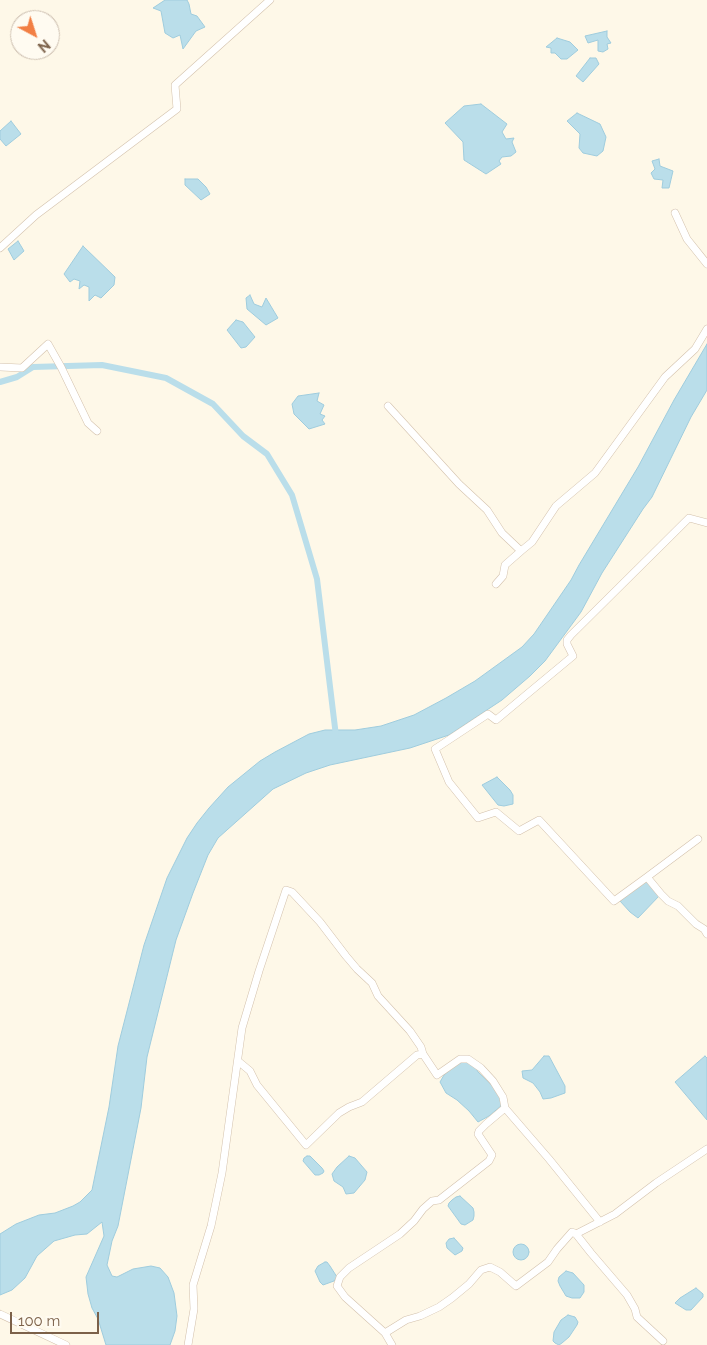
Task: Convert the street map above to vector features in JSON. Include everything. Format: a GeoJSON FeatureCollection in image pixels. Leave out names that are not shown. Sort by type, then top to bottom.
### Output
{"type":"FeatureCollection","features":[{"type":"Feature","properties":{"kind":"street"},"geometry":{"type":"LineString","coordinates":[[0,248],[36,215],[177,109],[175,85],[270,0]]}},
{"type":"Feature","properties":{"kind":"street"},"geometry":{"type":"LineString","coordinates":[[675,213],[687,240],[707,264]]}},
{"type":"Feature","properties":{"kind":"street"},"geometry":{"type":"LineString","coordinates":[[496,584],[503,576],[506,565],[532,542],[556,506],[595,473],[666,377],[695,349],[707,330]]}},
{"type":"Feature","properties":{"kind":"street"},"geometry":{"type":"LineString","coordinates":[[0,367],[22,368],[48,344],[61,366],[88,423],[97,432]]}},
{"type":"Feature","properties":{"kind":"street"},"geometry":{"type":"LineString","coordinates":[[388,406],[459,484],[487,510],[502,533],[521,551]]}},
{"type":"Feature","properties":{"kind":"street"},"geometry":{"type":"LineString","coordinates":[[698,839],[614,901],[539,820],[519,831],[496,812],[478,818],[449,782],[435,749],[488,714],[496,720],[526,696],[573,656],[567,644],[570,635],[689,518],[707,523]]}},
{"type":"Feature","properties":{"kind":"street"},"geometry":{"type":"LineString","coordinates":[[647,877],[661,894],[678,906],[696,924],[704,929],[707,934]]}},
{"type":"Feature","properties":{"kind":"street"},"geometry":{"type":"LineString","coordinates":[[188,1345],[194,1309],[193,1285],[211,1226],[222,1173],[242,1028],[286,890],[292,892],[320,922],[346,956],[372,983],[378,996],[410,1031],[437,1075],[460,1059],[468,1059],[481,1068],[493,1081],[503,1097],[505,1108],[550,1159],[600,1222]]}},
{"type":"Feature","properties":{"kind":"street"},"geometry":{"type":"LineString","coordinates":[[238,1060],[250,1071],[257,1085],[306,1145],[339,1114],[349,1107],[362,1102],[417,1055],[423,1054]]}},
{"type":"Feature","properties":{"kind":"street"},"geometry":{"type":"LineString","coordinates":[[392,1345],[385,1333],[344,1297],[337,1286],[340,1277],[349,1268],[400,1234],[432,1201],[439,1200],[489,1162],[492,1155],[478,1134],[479,1130],[505,1108]]}},
{"type":"Feature","properties":{"kind":"street"},"geometry":{"type":"LineString","coordinates":[[385,1333],[406,1320],[439,1307],[469,1284],[481,1270],[490,1267],[500,1272],[516,1286],[548,1262],[572,1232],[576,1234],[615,1214],[656,1183],[707,1149]]}},
{"type":"Feature","properties":{"kind":"street"},"geometry":{"type":"LineString","coordinates":[[576,1234],[626,1294],[635,1309],[637,1317],[663,1341]]}},
{"type":"Feature","properties":{"kind":"street"},"geometry":{"type":"LineString","coordinates":[[0,1314],[66,1345]]}},
{"type":"Feature","properties":{"kind":"water"},"geometry":{"type":"Polygon","coordinates":[[[165,0],[187,0],[191,14],[197,16],[205,27],[196,31],[183,49],[180,35],[173,38],[165,33],[161,11],[153,8],[165,0]]]}},
{"type":"Feature","properties":{"kind":"water"},"geometry":{"type":"Polygon","coordinates":[[[607,31],[607,37],[611,43],[607,44],[608,49],[603,52],[598,51],[598,40],[588,43],[585,36],[607,31]]]}},
{"type":"Feature","properties":{"kind":"water"},"geometry":{"type":"Polygon","coordinates":[[[557,38],[570,42],[578,50],[567,59],[561,59],[555,53],[551,53],[551,48],[546,47],[557,38]]]}},
{"type":"Feature","properties":{"kind":"water"},"geometry":{"type":"Polygon","coordinates":[[[590,58],[596,58],[599,64],[583,82],[576,76],[590,58]]]}},
{"type":"Feature","properties":{"kind":"water"},"geometry":{"type":"Polygon","coordinates":[[[481,104],[507,124],[502,132],[506,139],[514,138],[512,142],[516,152],[511,156],[502,157],[499,161],[501,164],[486,174],[464,160],[463,142],[445,123],[464,106],[481,104]]]}},
{"type":"Feature","properties":{"kind":"water"},"geometry":{"type":"Polygon","coordinates":[[[577,113],[600,124],[606,137],[603,151],[597,156],[583,153],[579,148],[580,134],[567,121],[577,113]]]}},
{"type":"Feature","properties":{"kind":"water"},"geometry":{"type":"Polygon","coordinates":[[[11,121],[21,134],[6,146],[0,139],[0,131],[11,121]]]}},
{"type":"Feature","properties":{"kind":"water"},"geometry":{"type":"Polygon","coordinates":[[[659,159],[660,166],[673,171],[669,188],[662,188],[663,180],[654,179],[651,173],[655,169],[652,161],[659,159]]]}},
{"type":"Feature","properties":{"kind":"water"},"geometry":{"type":"Polygon","coordinates":[[[185,179],[198,179],[210,194],[201,200],[185,185],[185,179]]]}},
{"type":"Feature","properties":{"kind":"water"},"geometry":{"type":"Polygon","coordinates":[[[18,241],[24,251],[14,260],[8,249],[18,241]]]}},
{"type":"Feature","properties":{"kind":"water"},"geometry":{"type":"Polygon","coordinates":[[[83,246],[115,277],[114,285],[101,298],[95,295],[89,301],[89,287],[84,285],[79,289],[80,281],[74,279],[70,282],[64,274],[83,246]]]}},
{"type":"Feature","properties":{"kind":"water"},"geometry":{"type":"Polygon","coordinates":[[[250,295],[254,304],[262,307],[266,298],[278,318],[266,325],[247,309],[246,298],[250,295]]]}},
{"type":"Feature","properties":{"kind":"water"},"geometry":{"type":"Polygon","coordinates":[[[236,320],[243,322],[255,337],[246,347],[241,348],[227,330],[236,320]]]}},
{"type":"Feature","properties":{"kind":"water"},"geometry":{"type":"Polygon","coordinates":[[[707,344],[707,390],[691,417],[652,497],[602,573],[581,612],[545,661],[502,700],[449,735],[410,748],[330,765],[306,773],[273,789],[218,838],[208,855],[176,940],[147,1057],[141,1108],[118,1226],[112,1241],[107,1265],[112,1276],[117,1277],[133,1269],[151,1266],[160,1268],[168,1277],[174,1293],[177,1316],[175,1331],[170,1345],[106,1345],[98,1319],[92,1308],[86,1277],[104,1236],[102,1222],[87,1234],[75,1235],[54,1241],[37,1256],[25,1278],[12,1290],[0,1295],[0,1234],[16,1224],[39,1215],[55,1213],[73,1206],[92,1190],[109,1107],[118,1046],[144,945],[167,878],[187,838],[197,823],[228,787],[260,761],[275,752],[309,734],[325,730],[355,730],[381,726],[414,715],[475,681],[522,647],[534,634],[571,580],[638,467],[707,344]]]}},
{"type":"Feature","properties":{"kind":"water"},"geometry":{"type":"Polygon","coordinates":[[[319,393],[317,401],[324,405],[320,414],[325,416],[322,420],[325,424],[309,429],[294,414],[292,404],[298,396],[319,393]]]}},
{"type":"Feature","properties":{"kind":"water"},"geometry":{"type":"Polygon","coordinates":[[[497,777],[513,795],[513,804],[498,805],[482,785],[497,777]]]}},
{"type":"Feature","properties":{"kind":"water"},"geometry":{"type":"Polygon","coordinates":[[[646,880],[660,895],[638,918],[620,901],[646,880]]]}},
{"type":"Feature","properties":{"kind":"water"},"geometry":{"type":"Polygon","coordinates":[[[544,1056],[549,1056],[565,1086],[565,1093],[543,1099],[533,1083],[523,1078],[522,1071],[532,1070],[544,1056]]]}},
{"type":"Feature","properties":{"kind":"water"},"geometry":{"type":"Polygon","coordinates":[[[705,1056],[707,1058],[707,1120],[675,1082],[705,1056]]]}},
{"type":"Feature","properties":{"kind":"water"},"geometry":{"type":"Polygon","coordinates":[[[464,1060],[475,1066],[478,1072],[498,1091],[502,1105],[478,1122],[457,1100],[446,1093],[440,1082],[444,1075],[456,1064],[464,1060]]]}},
{"type":"Feature","properties":{"kind":"water"},"geometry":{"type":"Polygon","coordinates":[[[307,1156],[310,1156],[322,1168],[323,1173],[315,1175],[303,1161],[307,1156]]]}},
{"type":"Feature","properties":{"kind":"water"},"geometry":{"type":"Polygon","coordinates":[[[349,1156],[355,1158],[367,1172],[365,1180],[354,1193],[346,1194],[343,1187],[334,1181],[332,1174],[349,1156]]]}},
{"type":"Feature","properties":{"kind":"water"},"geometry":{"type":"Polygon","coordinates":[[[460,1196],[473,1208],[474,1212],[473,1220],[465,1225],[461,1224],[448,1206],[452,1200],[460,1196]]]}},
{"type":"Feature","properties":{"kind":"water"},"geometry":{"type":"Polygon","coordinates":[[[454,1238],[463,1248],[462,1251],[455,1255],[447,1248],[446,1243],[449,1239],[454,1238]]]}},
{"type":"Feature","properties":{"kind":"water"},"geometry":{"type":"Polygon","coordinates":[[[521,1244],[527,1246],[529,1252],[527,1258],[521,1260],[515,1258],[513,1252],[515,1246],[521,1244]]]}},
{"type":"Feature","properties":{"kind":"water"},"geometry":{"type":"Polygon","coordinates":[[[327,1262],[337,1277],[334,1281],[323,1285],[315,1271],[318,1266],[327,1262]]]}},
{"type":"Feature","properties":{"kind":"water"},"geometry":{"type":"Polygon","coordinates":[[[566,1271],[573,1273],[584,1285],[584,1292],[580,1298],[566,1296],[560,1286],[559,1277],[566,1271]]]}},
{"type":"Feature","properties":{"kind":"water"},"geometry":{"type":"Polygon","coordinates":[[[696,1288],[703,1294],[703,1297],[691,1310],[686,1310],[675,1303],[680,1298],[696,1288]]]}},
{"type":"Feature","properties":{"kind":"water"},"geometry":{"type":"Polygon","coordinates":[[[568,1315],[575,1317],[578,1322],[569,1337],[559,1345],[553,1341],[554,1332],[561,1320],[568,1315]]]}},
{"type":"Feature","properties":{"kind":"waterway"},"geometry":{"type":"LineString","coordinates":[[0,382],[17,377],[33,367],[102,365],[166,378],[213,404],[243,436],[267,454],[292,495],[317,579],[336,736]]}}]}
